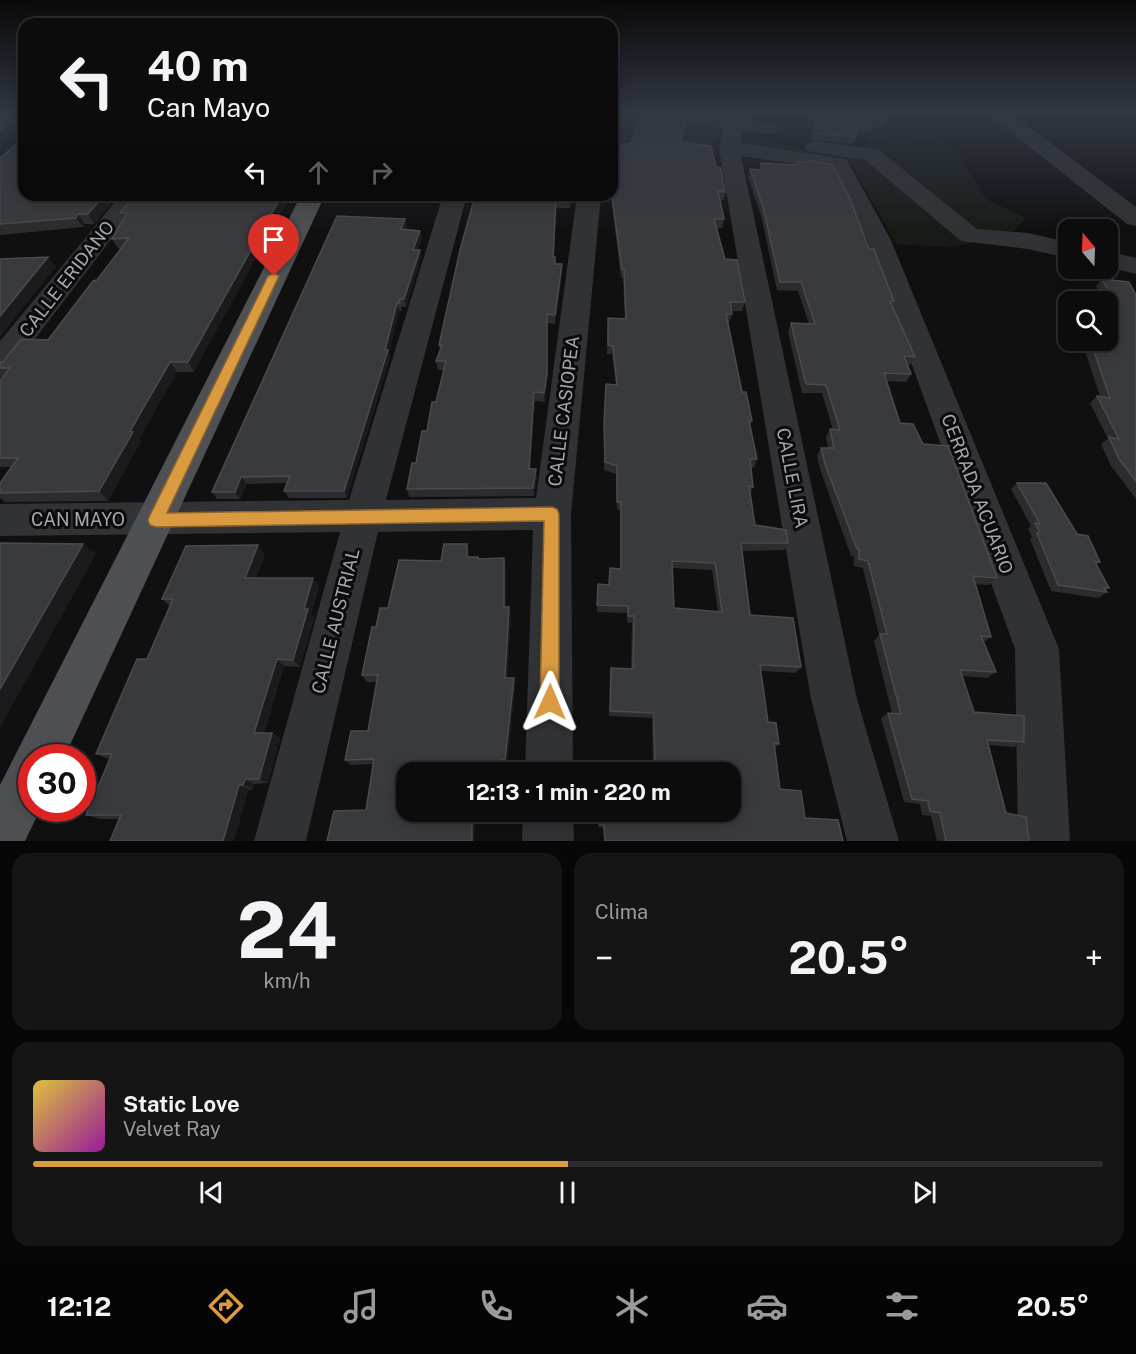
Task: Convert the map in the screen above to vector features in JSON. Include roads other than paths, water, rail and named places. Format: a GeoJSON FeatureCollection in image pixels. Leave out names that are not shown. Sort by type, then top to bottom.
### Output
{"type":"FeatureCollection","features":[{"type":"Feature","properties":{"kind":"main road"},"geometry":{"type":"LineString","coordinates":[[46,744],[310,201]]}},
{"type":"Feature","properties":{"kind":"main road"},"geometry":{"type":"LineString","coordinates":[[0,838],[18,802]]}},
{"type":"Feature","properties":{"kind":"street","name":"CALLE LIRA"},"geometry":{"type":"LineString","coordinates":[[737,153],[834,699],[873,841]]}},
{"type":"Feature","properties":{"kind":"street","name":"CERRADA ACUARIO"},"geometry":{"type":"LineString","coordinates":[[805,153],[838,164],[878,238],[1037,649],[1044,841]]}},
{"type":"Feature","properties":{"kind":"street"},"geometry":{"type":"LineString","coordinates":[[861,153],[871,155],[970,236],[1028,241],[1058,248]]}},
{"type":"Feature","properties":{"kind":"street"},"geometry":{"type":"LineString","coordinates":[[1055,153],[1135,224]]}},
{"type":"Feature","properties":{"kind":"street","name":"CALLE ERIDANO"},"geometry":{"type":"LineString","coordinates":[[0,362],[128,201]]}},
{"type":"Feature","properties":{"kind":"street","name":"CALLE AUSTRIAL"},"geometry":{"type":"LineString","coordinates":[[280,841],[363,516],[453,201]]}},
{"type":"Feature","properties":{"kind":"street","name":"CALLE CASIOPEA"},"geometry":{"type":"LineString","coordinates":[[549,762],[552,514],[588,201]]}},
{"type":"Feature","properties":{"kind":"street"},"geometry":{"type":"LineString","coordinates":[[1118,262],[1136,266]]}},
{"type":"Feature","properties":{"kind":"street","name":"CAN MAYO"},"geometry":{"type":"LineString","coordinates":[[0,520],[552,514]]}},
{"type":"Feature","properties":{"kind":"street"},"geometry":{"type":"LineString","coordinates":[[548,822],[548,841]]}}]}
